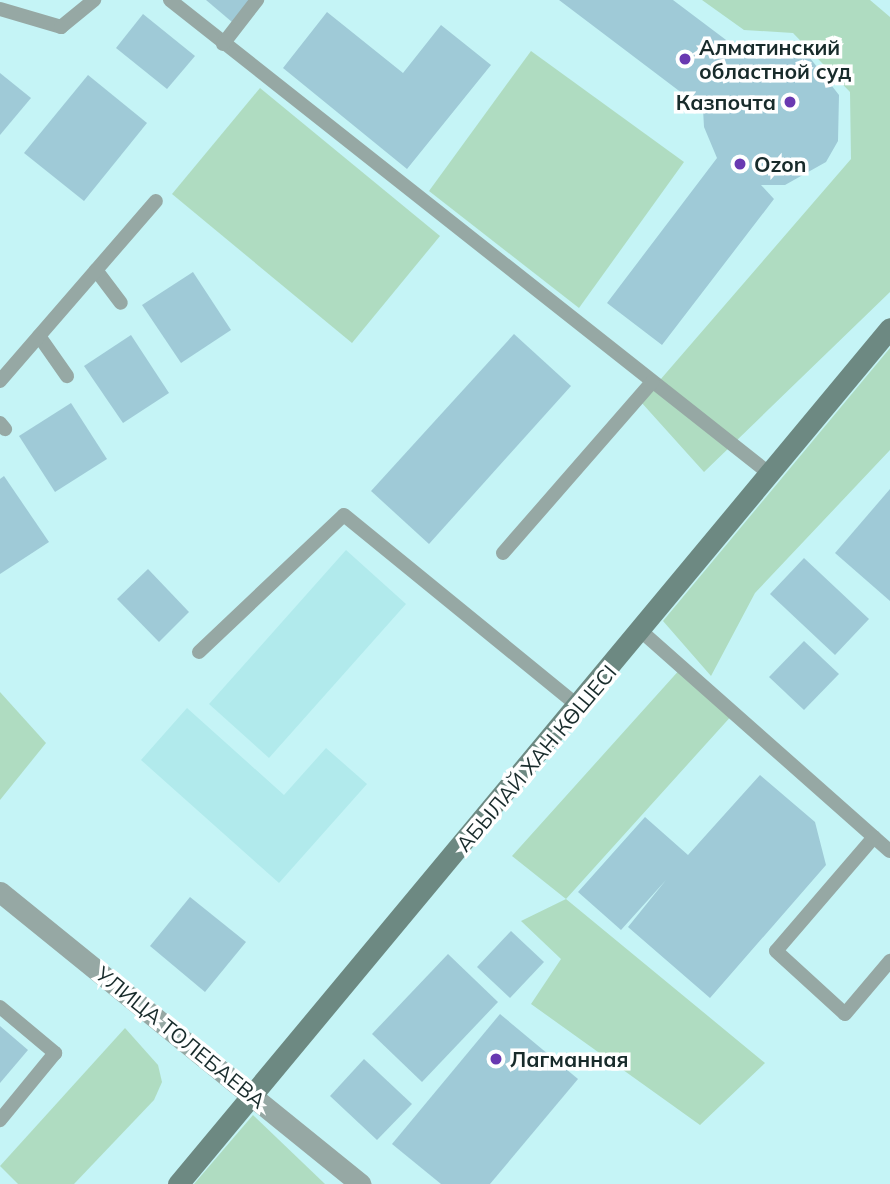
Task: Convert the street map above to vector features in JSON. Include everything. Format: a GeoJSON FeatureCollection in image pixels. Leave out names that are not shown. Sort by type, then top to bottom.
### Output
{"type":"FeatureCollection","features":[{"type":"Feature","properties":{"kind":"main road","name":"АБЫЛАЙ ХАН КӨШЕСІ"},"geometry":{"type":"LineString","coordinates":[[178,1184],[256,1097],[890,328]]}},
{"type":"Feature","properties":{"kind":"street","name":"УЛИЦА ТОЛЕБАЕВА"},"geometry":{"type":"LineString","coordinates":[[0,892],[360,1184]]}},
{"type":"Feature","properties":{"kind":"lane"},"geometry":{"type":"LineString","coordinates":[[0,9],[61,27],[94,0]]}},
{"type":"Feature","properties":{"kind":"lane"},"geometry":{"type":"LineString","coordinates":[[170,0],[770,474]]}},
{"type":"Feature","properties":{"kind":"lane"},"geometry":{"type":"LineString","coordinates":[[223,44],[257,0]]}},
{"type":"Feature","properties":{"kind":"lane"},"geometry":{"type":"LineString","coordinates":[[0,382],[156,201]]}},
{"type":"Feature","properties":{"kind":"lane"},"geometry":{"type":"LineString","coordinates":[[96,270],[121,303]]}},
{"type":"Feature","properties":{"kind":"lane"},"geometry":{"type":"LineString","coordinates":[[39,336],[66,376]]}},
{"type":"Feature","properties":{"kind":"lane"},"geometry":{"type":"LineString","coordinates":[[503,553],[652,382]]}},
{"type":"Feature","properties":{"kind":"lane"},"geometry":{"type":"LineString","coordinates":[[199,652],[344,515],[578,706]]}},
{"type":"Feature","properties":{"kind":"lane"},"geometry":{"type":"LineString","coordinates":[[641,631],[890,851]]}},
{"type":"Feature","properties":{"kind":"lane"},"geometry":{"type":"LineString","coordinates":[[874,837],[776,951],[845,1014],[890,961]]}},
{"type":"Feature","properties":{"kind":"lane"},"geometry":{"type":"LineString","coordinates":[[0,1007],[55,1053],[0,1120]]}},
{"type":"Feature","properties":{"kind":"shaded area"},"geometry":{"type":"Polygon","coordinates":[[[346,550],[406,604],[269,758],[209,704],[346,550]]]}},
{"type":"Feature","properties":{"kind":"shaded area"},"geometry":{"type":"Polygon","coordinates":[[[187,708],[284,795],[326,748],[367,784],[279,883],[141,760],[187,708]]]}},
{"type":"Feature","properties":{"kind":"green space"},"geometry":{"type":"Polygon","coordinates":[[[702,0],[870,0],[890,17],[890,292],[704,472],[641,402],[851,159],[850,92],[793,33],[744,30],[702,0]]]}},
{"type":"Feature","properties":{"kind":"green space"},"geometry":{"type":"Polygon","coordinates":[[[531,51],[684,162],[579,308],[429,191],[531,51]]]}},
{"type":"Feature","properties":{"kind":"green space"},"geometry":{"type":"Polygon","coordinates":[[[260,88],[440,236],[352,343],[172,194],[260,88]]]}},
{"type":"Feature","properties":{"kind":"green space"},"geometry":{"type":"Polygon","coordinates":[[[890,348],[890,450],[755,593],[711,676],[663,621],[890,348]]]}},
{"type":"Feature","properties":{"kind":"green space"},"geometry":{"type":"Polygon","coordinates":[[[682,667],[734,713],[566,899],[512,856],[682,667]]]}},
{"type":"Feature","properties":{"kind":"green space"},"geometry":{"type":"Polygon","coordinates":[[[0,692],[46,743],[0,800],[0,692]]]}},
{"type":"Feature","properties":{"kind":"green space"},"geometry":{"type":"Polygon","coordinates":[[[566,899],[765,1063],[700,1125],[531,1004],[561,959],[521,921],[566,899]]]}},
{"type":"Feature","properties":{"kind":"green space"},"geometry":{"type":"Polygon","coordinates":[[[125,1028],[158,1065],[162,1082],[154,1100],[74,1184],[18,1184],[0,1166],[125,1028]]]}},
{"type":"Feature","properties":{"kind":"green space"},"geometry":{"type":"Polygon","coordinates":[[[253,1115],[325,1184],[194,1184],[253,1115]]]}},
{"type":"Feature","properties":{"kind":"building"},"geometry":{"type":"Polygon","coordinates":[[[206,0],[250,0],[232,22],[206,0]]]}},
{"type":"Feature","properties":{"kind":"building"},"geometry":{"type":"Polygon","coordinates":[[[559,0],[673,0],[742,52],[788,49],[810,58],[839,95],[838,141],[826,162],[785,185],[761,185],[774,199],[662,345],[607,303],[717,158],[704,127],[703,109],[559,0]]]}},
{"type":"Feature","properties":{"kind":"building"},"geometry":{"type":"Polygon","coordinates":[[[327,12],[403,73],[441,25],[491,65],[407,169],[283,68],[327,12]]]}},
{"type":"Feature","properties":{"kind":"building"},"geometry":{"type":"Polygon","coordinates":[[[143,14],[195,56],[167,89],[116,48],[143,14]]]}},
{"type":"Feature","properties":{"kind":"building"},"geometry":{"type":"Polygon","coordinates":[[[0,73],[31,98],[0,135],[0,73]]]}},
{"type":"Feature","properties":{"kind":"building"},"geometry":{"type":"Polygon","coordinates":[[[88,75],[147,123],[84,201],[24,153],[88,75]]]}},
{"type":"Feature","properties":{"kind":"building"},"geometry":{"type":"Polygon","coordinates":[[[193,272],[231,330],[181,363],[142,305],[193,272]]]}},
{"type":"Feature","properties":{"kind":"building"},"geometry":{"type":"Polygon","coordinates":[[[514,334],[571,386],[429,544],[371,491],[514,334]]]}},
{"type":"Feature","properties":{"kind":"building"},"geometry":{"type":"Polygon","coordinates":[[[131,335],[169,393],[123,423],[84,366],[131,335]]]}},
{"type":"Feature","properties":{"kind":"building"},"geometry":{"type":"Polygon","coordinates":[[[71,403],[107,459],[55,492],[19,436],[71,403]]]}},
{"type":"Feature","properties":{"kind":"building"},"geometry":{"type":"Polygon","coordinates":[[[4,476],[49,542],[0,574],[0,479],[4,476]]]}},
{"type":"Feature","properties":{"kind":"building"},"geometry":{"type":"Polygon","coordinates":[[[890,489],[890,601],[835,553],[890,489]]]}},
{"type":"Feature","properties":{"kind":"building"},"geometry":{"type":"Polygon","coordinates":[[[804,558],[869,619],[835,655],[770,594],[804,558]]]}},
{"type":"Feature","properties":{"kind":"building"},"geometry":{"type":"Polygon","coordinates":[[[148,569],[189,612],[159,642],[117,599],[148,569]]]}},
{"type":"Feature","properties":{"kind":"building"},"geometry":{"type":"Polygon","coordinates":[[[804,641],[839,674],[804,710],[769,677],[804,641]]]}},
{"type":"Feature","properties":{"kind":"building"},"geometry":{"type":"Polygon","coordinates":[[[760,775],[815,822],[826,865],[710,998],[628,927],[666,880],[621,930],[578,892],[645,817],[688,855],[760,775]]]}},
{"type":"Feature","properties":{"kind":"building"},"geometry":{"type":"Polygon","coordinates":[[[190,897],[246,942],[205,992],[150,946],[190,897]]]}},
{"type":"Feature","properties":{"kind":"building"},"geometry":{"type":"Polygon","coordinates":[[[511,931],[544,962],[510,998],[477,967],[511,931]]]}},
{"type":"Feature","properties":{"kind":"building"},"geometry":{"type":"Polygon","coordinates":[[[448,954],[498,1002],[422,1082],[372,1034],[448,954]]]}},
{"type":"Feature","properties":{"kind":"building"},"geometry":{"type":"Polygon","coordinates":[[[500,1014],[578,1079],[490,1184],[441,1184],[392,1144],[500,1014]]]}},
{"type":"Feature","properties":{"kind":"building"},"geometry":{"type":"Polygon","coordinates":[[[0,1026],[28,1050],[0,1083],[0,1026]]]}},
{"type":"Feature","properties":{"kind":"building"},"geometry":{"type":"Polygon","coordinates":[[[364,1059],[412,1104],[377,1140],[330,1096],[364,1059]]]}},
{"type":"Feature","properties":{"kind":"place","name":"Алматинский областной суд"},"geometry":{"type":"Point","coordinates":[685,59]}},
{"type":"Feature","properties":{"kind":"place","name":"Казпочта"},"geometry":{"type":"Point","coordinates":[790,102]}},
{"type":"Feature","properties":{"kind":"place","name":"Ozon"},"geometry":{"type":"Point","coordinates":[740,164]}},
{"type":"Feature","properties":{"kind":"place","name":"Лагманная"},"geometry":{"type":"Point","coordinates":[496,1059]}}]}
